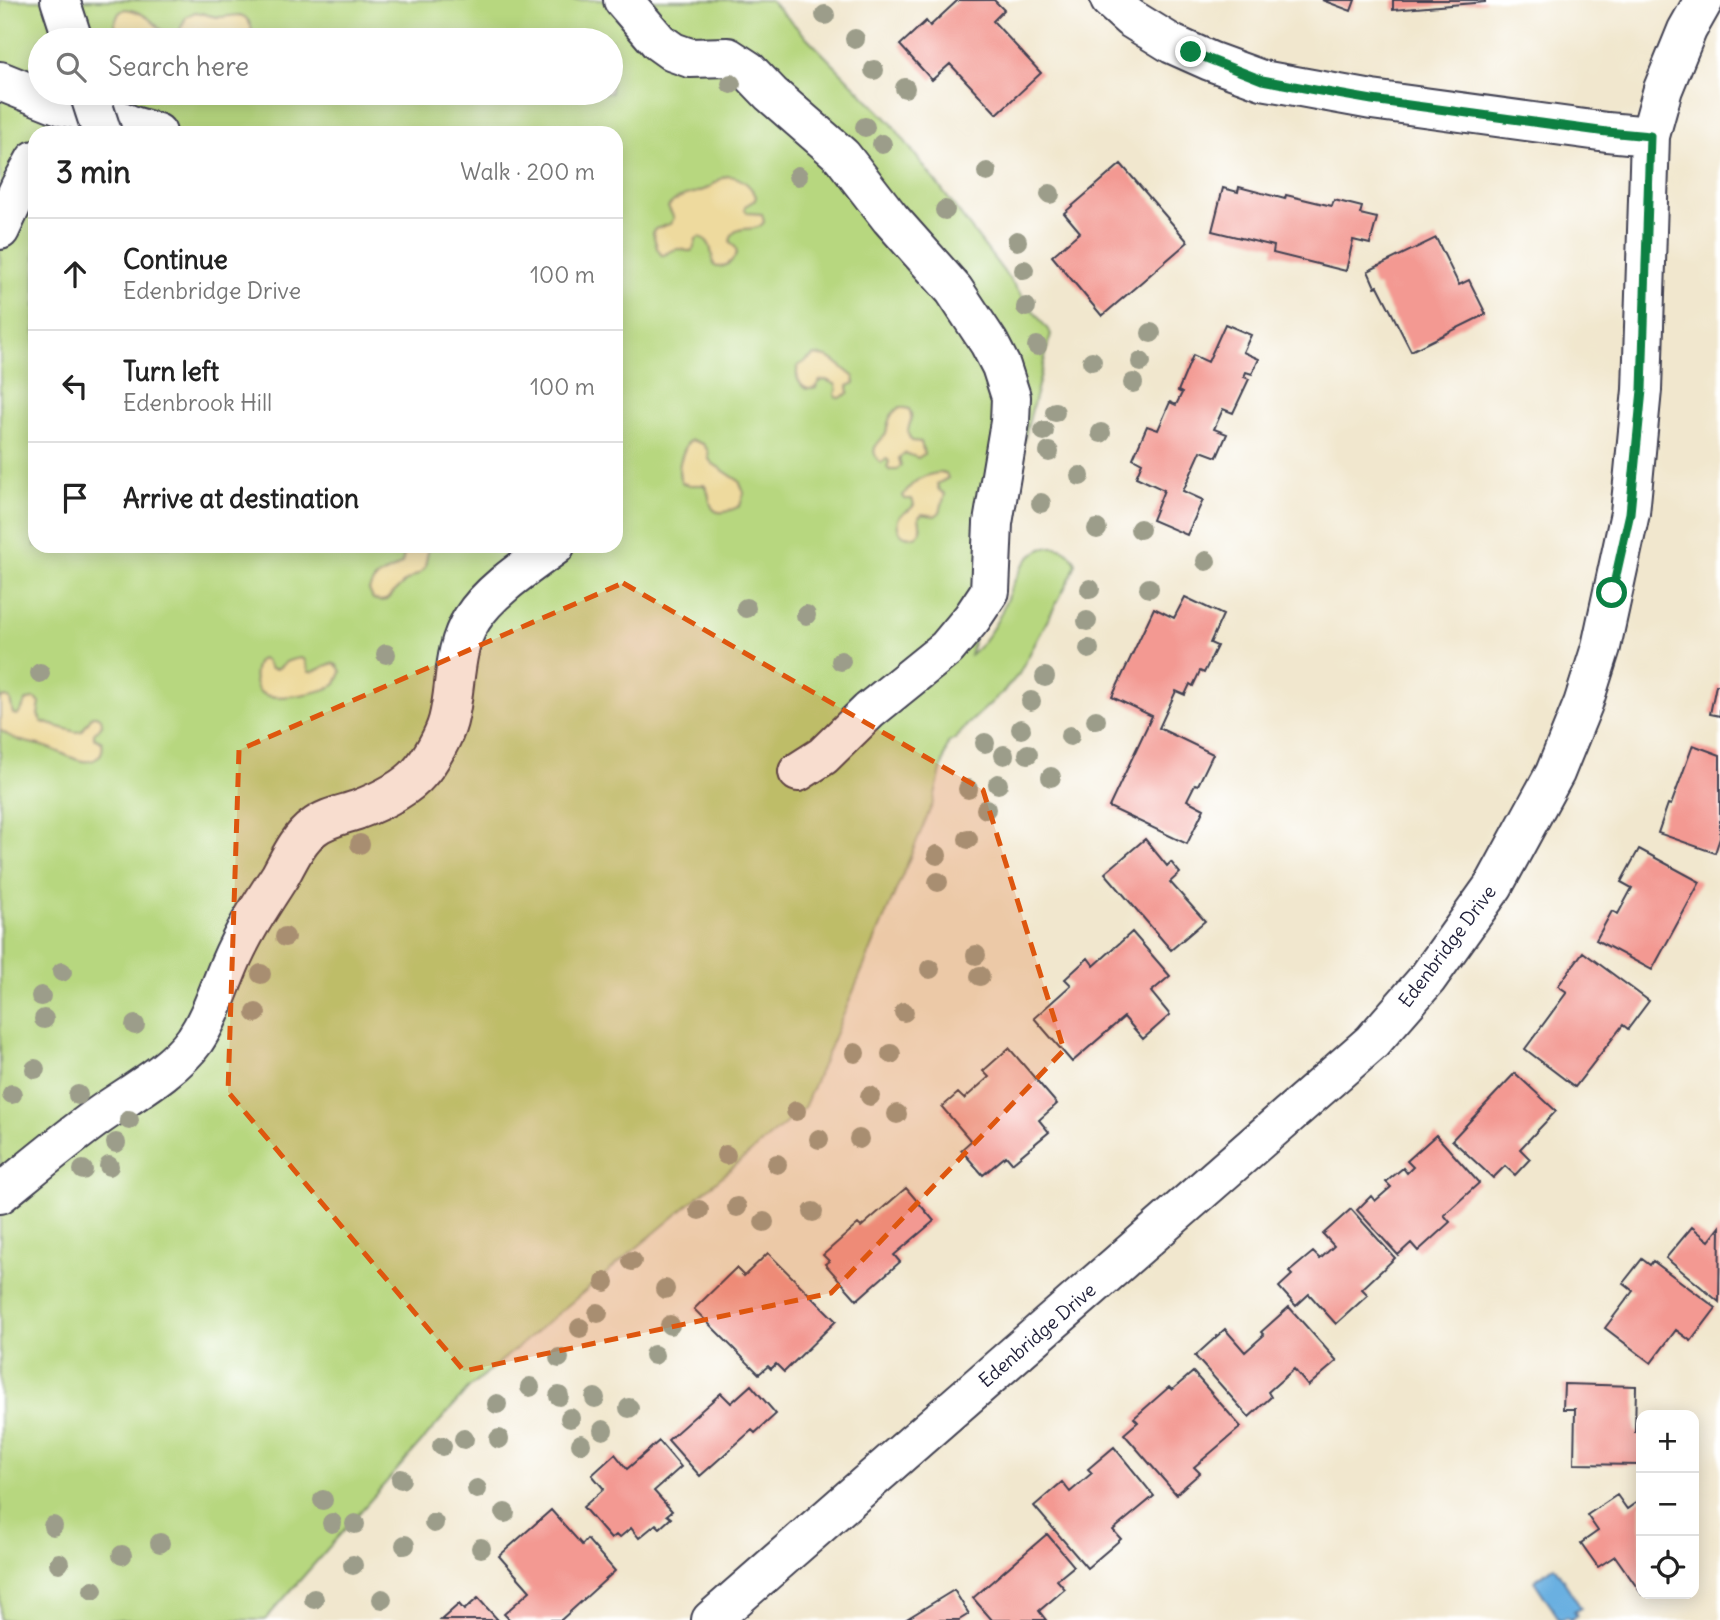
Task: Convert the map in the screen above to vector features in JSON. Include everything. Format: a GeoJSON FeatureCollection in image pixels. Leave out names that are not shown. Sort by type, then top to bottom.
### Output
{"type":"FeatureCollection","features":[{"type":"Feature","properties":{"kind":"street"},"geometry":{"type":"LineString","coordinates":[[60,0],[69,28]]}},
{"type":"Feature","properties":{"kind":"street"},"geometry":{"type":"LineString","coordinates":[[623,0],[659,42],[673,52],[691,58],[728,57],[748,70],[771,94],[842,156],[890,218],[954,290],[989,343],[1001,366],[1011,397],[1010,422],[993,523],[990,591],[947,648],[869,711],[823,756],[798,772]]}},
{"type":"Feature","properties":{"kind":"street"},"geometry":{"type":"LineString","coordinates":[[1110,0],[1129,18],[1172,44],[1262,80],[1372,100],[1650,136]]}},
{"type":"Feature","properties":{"kind":"street","name":"Edenbridge Drive"},"geometry":{"type":"LineString","coordinates":[[711,1620],[1372,1042],[1427,979],[1494,885],[1555,773],[1583,704],[1601,647],[1630,513],[1642,390],[1650,136],[1663,89],[1687,30],[1704,0]]}},
{"type":"Feature","properties":{"kind":"street"},"geometry":{"type":"LineString","coordinates":[[0,80],[28,93]]}},
{"type":"Feature","properties":{"kind":"street"},"geometry":{"type":"LineString","coordinates":[[68,111],[89,107],[133,126]]}},
{"type":"Feature","properties":{"kind":"street"},"geometry":{"type":"LineString","coordinates":[[68,111],[91,126]]}},
{"type":"Feature","properties":{"kind":"street"},"geometry":{"type":"LineString","coordinates":[[0,230],[28,173]]}},
{"type":"Feature","properties":{"kind":"street"},"geometry":{"type":"LineString","coordinates":[[0,1194],[64,1141],[175,1062],[194,1042],[217,999],[230,962],[252,919],[298,846],[312,828],[332,817],[382,799],[409,783],[421,771],[436,748],[447,723],[461,642],[472,618],[493,595],[546,553]]}},
{"type":"Feature","properties":{"kind":"highlighted area"},"geometry":{"type":"Polygon","coordinates":[[[623,583],[983,790],[1064,1050],[831,1293],[464,1371],[228,1092],[239,750],[623,583]]]}},
{"type":"Feature","properties":{"kind":"green space"},"geometry":{"type":"Polygon","coordinates":[[[0,0],[770,0],[891,123],[1051,334],[970,655],[994,626],[1018,574],[1033,554],[1043,548],[1055,547],[1065,550],[1076,563],[1019,674],[948,743],[933,803],[804,1108],[469,1388],[265,1620],[0,1620],[0,0]]]}},
{"type":"Feature","properties":{"kind":"sand"},"geometry":{"type":"Polygon","coordinates":[[[125,9],[134,11],[160,28],[117,28],[114,24],[119,13],[125,9]]]}},
{"type":"Feature","properties":{"kind":"sand"},"geometry":{"type":"Polygon","coordinates":[[[195,12],[218,17],[243,16],[252,28],[181,28],[186,17],[195,12]]]}},
{"type":"Feature","properties":{"kind":"sand"},"geometry":{"type":"Polygon","coordinates":[[[727,176],[740,179],[751,188],[756,196],[755,200],[745,206],[745,210],[748,213],[762,214],[764,222],[760,226],[740,230],[732,235],[730,242],[737,253],[724,266],[714,265],[709,245],[699,237],[693,250],[675,249],[662,256],[653,233],[655,229],[670,224],[674,218],[668,207],[676,200],[706,189],[727,176]]]}},
{"type":"Feature","properties":{"kind":"sand"},"geometry":{"type":"Polygon","coordinates":[[[815,355],[833,360],[854,377],[855,383],[848,386],[849,393],[840,398],[836,397],[835,384],[826,380],[820,381],[816,388],[811,389],[800,383],[798,366],[815,355]]]}},
{"type":"Feature","properties":{"kind":"sand"},"geometry":{"type":"Polygon","coordinates":[[[900,407],[909,409],[909,436],[912,441],[921,442],[924,454],[918,458],[905,453],[899,458],[901,466],[896,470],[889,470],[888,460],[881,463],[874,450],[886,434],[891,415],[900,407]]]}},
{"type":"Feature","properties":{"kind":"sand"},"geometry":{"type":"Polygon","coordinates":[[[692,440],[703,444],[712,463],[739,481],[744,493],[740,506],[718,512],[712,507],[704,485],[682,483],[680,462],[688,442],[692,440]]]}},
{"type":"Feature","properties":{"kind":"sand"},"geometry":{"type":"Polygon","coordinates":[[[946,473],[948,478],[937,484],[939,490],[945,494],[940,512],[935,516],[922,514],[919,517],[921,531],[917,536],[903,535],[898,527],[898,518],[914,505],[912,499],[905,499],[903,496],[907,490],[922,478],[946,473]]]}},
{"type":"Feature","properties":{"kind":"sand"},"geometry":{"type":"Polygon","coordinates":[[[404,553],[428,553],[425,567],[421,572],[405,582],[386,600],[373,599],[369,590],[375,579],[402,563],[404,553]]]}},
{"type":"Feature","properties":{"kind":"sand"},"geometry":{"type":"Polygon","coordinates":[[[299,658],[304,659],[309,672],[335,664],[341,672],[336,684],[312,693],[291,696],[261,693],[256,685],[255,675],[258,661],[262,659],[270,668],[276,669],[299,658]]]}},
{"type":"Feature","properties":{"kind":"sand"},"geometry":{"type":"Polygon","coordinates":[[[0,699],[10,699],[13,714],[17,715],[28,700],[36,699],[40,703],[38,715],[42,722],[76,732],[82,731],[92,716],[98,716],[102,725],[94,733],[94,738],[102,742],[102,751],[91,761],[79,760],[6,734],[0,730],[0,699]]]}},
{"type":"Feature","properties":{"kind":"water"},"geometry":{"type":"Polygon","coordinates":[[[1554,1566],[1581,1608],[1574,1612],[1577,1615],[1570,1620],[1567,1617],[1560,1620],[1534,1581],[1554,1566]]]}},
{"type":"Feature","properties":{"kind":"building"},"geometry":{"type":"Polygon","coordinates":[[[958,0],[994,0],[1004,10],[993,21],[1041,73],[997,114],[950,64],[932,80],[900,45],[926,21],[930,26],[958,0]]]}},
{"type":"Feature","properties":{"kind":"building"},"geometry":{"type":"Polygon","coordinates":[[[1322,0],[1355,0],[1351,11],[1322,0]]]}},
{"type":"Feature","properties":{"kind":"building"},"geometry":{"type":"Polygon","coordinates":[[[1393,0],[1485,0],[1485,2],[1393,10],[1393,0]]]}},
{"type":"Feature","properties":{"kind":"building"},"geometry":{"type":"Polygon","coordinates":[[[1121,164],[1188,242],[1102,316],[1052,256],[1080,232],[1064,213],[1121,164]]]}},
{"type":"Feature","properties":{"kind":"building"},"geometry":{"type":"Polygon","coordinates":[[[1239,187],[1285,199],[1286,195],[1332,206],[1334,200],[1362,207],[1360,214],[1377,218],[1370,244],[1353,240],[1346,271],[1273,253],[1274,246],[1212,231],[1223,188],[1238,192],[1239,187]]]}},
{"type":"Feature","properties":{"kind":"building"},"geometry":{"type":"Polygon","coordinates":[[[1436,238],[1459,285],[1469,280],[1486,314],[1411,351],[1368,271],[1436,238]]]}},
{"type":"Feature","properties":{"kind":"building"},"geometry":{"type":"Polygon","coordinates":[[[1225,324],[1251,335],[1243,352],[1259,359],[1252,374],[1246,372],[1244,377],[1249,379],[1233,413],[1223,409],[1214,429],[1227,434],[1217,457],[1201,451],[1183,491],[1203,500],[1187,535],[1152,520],[1164,490],[1136,477],[1142,463],[1133,458],[1147,426],[1158,430],[1170,402],[1176,405],[1182,393],[1178,391],[1193,355],[1208,362],[1225,324]]]}},
{"type":"Feature","properties":{"kind":"building"},"geometry":{"type":"Polygon","coordinates":[[[1185,597],[1223,615],[1210,643],[1217,646],[1204,673],[1200,671],[1185,695],[1176,691],[1159,728],[1213,754],[1198,785],[1195,784],[1187,800],[1204,809],[1187,844],[1109,807],[1152,716],[1112,697],[1154,608],[1174,618],[1185,597]]]}},
{"type":"Feature","properties":{"kind":"building"},"geometry":{"type":"Polygon","coordinates":[[[1716,685],[1720,685],[1720,716],[1710,714],[1716,685]]]}},
{"type":"Feature","properties":{"kind":"building"},"geometry":{"type":"Polygon","coordinates":[[[1693,745],[1720,755],[1720,838],[1715,853],[1658,833],[1693,745]]]}},
{"type":"Feature","properties":{"kind":"building"},"geometry":{"type":"Polygon","coordinates":[[[1145,839],[1167,866],[1171,862],[1180,873],[1170,882],[1205,921],[1171,950],[1105,873],[1145,839]]]}},
{"type":"Feature","properties":{"kind":"building"},"geometry":{"type":"Polygon","coordinates":[[[1639,849],[1700,882],[1652,970],[1596,940],[1612,911],[1618,914],[1632,888],[1621,882],[1639,849]]]}},
{"type":"Feature","properties":{"kind":"building"},"geometry":{"type":"Polygon","coordinates":[[[1132,932],[1170,976],[1151,992],[1170,1015],[1143,1039],[1124,1017],[1072,1062],[1034,1018],[1071,985],[1065,979],[1088,958],[1094,966],[1132,932]]]}},
{"type":"Feature","properties":{"kind":"building"},"geometry":{"type":"Polygon","coordinates":[[[1583,952],[1649,1001],[1628,1029],[1623,1025],[1575,1087],[1525,1049],[1567,992],[1558,986],[1583,952]]]}},
{"type":"Feature","properties":{"kind":"building"},"geometry":{"type":"Polygon","coordinates":[[[1009,1048],[1057,1104],[1039,1120],[1049,1132],[1012,1163],[1006,1156],[983,1175],[961,1150],[971,1141],[942,1107],[958,1093],[964,1099],[989,1077],[983,1071],[1009,1048]]]}},
{"type":"Feature","properties":{"kind":"building"},"geometry":{"type":"Polygon","coordinates":[[[1515,1073],[1556,1111],[1520,1149],[1530,1159],[1515,1175],[1505,1166],[1493,1178],[1452,1140],[1515,1073]]]}},
{"type":"Feature","properties":{"kind":"building"},"geometry":{"type":"Polygon","coordinates":[[[1436,1135],[1479,1183],[1444,1215],[1450,1222],[1418,1251],[1411,1243],[1398,1255],[1357,1210],[1371,1196],[1375,1201],[1391,1187],[1386,1182],[1403,1168],[1407,1173],[1413,1167],[1407,1161],[1436,1135]]]}},
{"type":"Feature","properties":{"kind":"building"},"geometry":{"type":"Polygon","coordinates":[[[906,1188],[934,1221],[894,1255],[900,1262],[857,1300],[825,1264],[829,1261],[823,1255],[858,1224],[861,1227],[906,1188]]]}},
{"type":"Feature","properties":{"kind":"building"},"geometry":{"type":"Polygon","coordinates":[[[1351,1209],[1395,1258],[1362,1289],[1368,1295],[1336,1324],[1309,1294],[1296,1306],[1279,1287],[1292,1275],[1289,1272],[1313,1252],[1320,1259],[1334,1246],[1323,1234],[1351,1209]]]}},
{"type":"Feature","properties":{"kind":"building"},"geometry":{"type":"Polygon","coordinates":[[[1692,1227],[1709,1241],[1720,1227],[1719,1302],[1666,1258],[1692,1227]]]}},
{"type":"Feature","properties":{"kind":"building"},"geometry":{"type":"Polygon","coordinates":[[[768,1253],[836,1321],[784,1372],[776,1364],[771,1369],[768,1366],[759,1374],[694,1309],[736,1268],[744,1276],[768,1253]]]}},
{"type":"Feature","properties":{"kind":"building"},"geometry":{"type":"Polygon","coordinates":[[[1642,1259],[1650,1265],[1653,1261],[1716,1308],[1691,1341],[1676,1330],[1651,1363],[1605,1328],[1633,1291],[1623,1283],[1642,1259]]]}},
{"type":"Feature","properties":{"kind":"building"},"geometry":{"type":"Polygon","coordinates":[[[1289,1307],[1337,1361],[1308,1386],[1294,1369],[1268,1392],[1271,1397],[1249,1417],[1195,1356],[1225,1329],[1245,1352],[1264,1335],[1261,1332],[1289,1307]]]}},
{"type":"Feature","properties":{"kind":"building"},"geometry":{"type":"Polygon","coordinates":[[[1193,1372],[1241,1427],[1194,1467],[1200,1473],[1176,1494],[1124,1434],[1138,1422],[1134,1418],[1169,1387],[1172,1390],[1193,1372]]]}},
{"type":"Feature","properties":{"kind":"building"},"geometry":{"type":"Polygon","coordinates":[[[1564,1384],[1636,1386],[1636,1465],[1574,1464],[1575,1409],[1563,1409],[1564,1384]]]}},
{"type":"Feature","properties":{"kind":"building"},"geometry":{"type":"Polygon","coordinates":[[[751,1385],[776,1414],[755,1433],[752,1430],[700,1476],[668,1440],[721,1393],[731,1403],[751,1385]]]}},
{"type":"Feature","properties":{"kind":"building"},"geometry":{"type":"Polygon","coordinates":[[[659,1441],[681,1467],[654,1491],[672,1511],[667,1515],[671,1518],[660,1528],[656,1524],[639,1538],[631,1528],[619,1538],[616,1535],[611,1539],[583,1507],[604,1489],[592,1475],[615,1454],[627,1469],[659,1441]]]}},
{"type":"Feature","properties":{"kind":"building"},"geometry":{"type":"Polygon","coordinates":[[[1114,1447],[1154,1496],[1113,1530],[1121,1539],[1087,1568],[1034,1506],[1062,1482],[1070,1492],[1092,1473],[1088,1469],[1114,1447]]]}},
{"type":"Feature","properties":{"kind":"building"},"geometry":{"type":"Polygon","coordinates":[[[1617,1495],[1627,1509],[1636,1503],[1636,1586],[1615,1556],[1598,1567],[1581,1543],[1598,1531],[1587,1515],[1617,1495]]]}},
{"type":"Feature","properties":{"kind":"building"},"geometry":{"type":"Polygon","coordinates":[[[551,1510],[582,1545],[587,1539],[615,1571],[561,1620],[510,1620],[504,1614],[530,1591],[499,1556],[551,1510]]]}},
{"type":"Feature","properties":{"kind":"building"},"geometry":{"type":"Polygon","coordinates":[[[1047,1534],[1074,1566],[1057,1580],[1065,1589],[1039,1611],[1046,1620],[992,1620],[973,1598],[1047,1534]]]}},
{"type":"Feature","properties":{"kind":"building"},"geometry":{"type":"Polygon","coordinates":[[[954,1590],[969,1614],[959,1620],[905,1620],[954,1590]]]}},
{"type":"Feature","properties":{"kind":"building"},"geometry":{"type":"Polygon","coordinates":[[[478,1598],[498,1620],[441,1620],[459,1604],[464,1610],[478,1598]]]}},
{"type":"Feature","properties":{"kind":"route"},"geometry":{"type":"LineString","coordinates":[[1191,52],[1262,80],[1315,90],[1372,100],[1650,136],[1642,390],[1630,513],[1612,593]]}}]}
